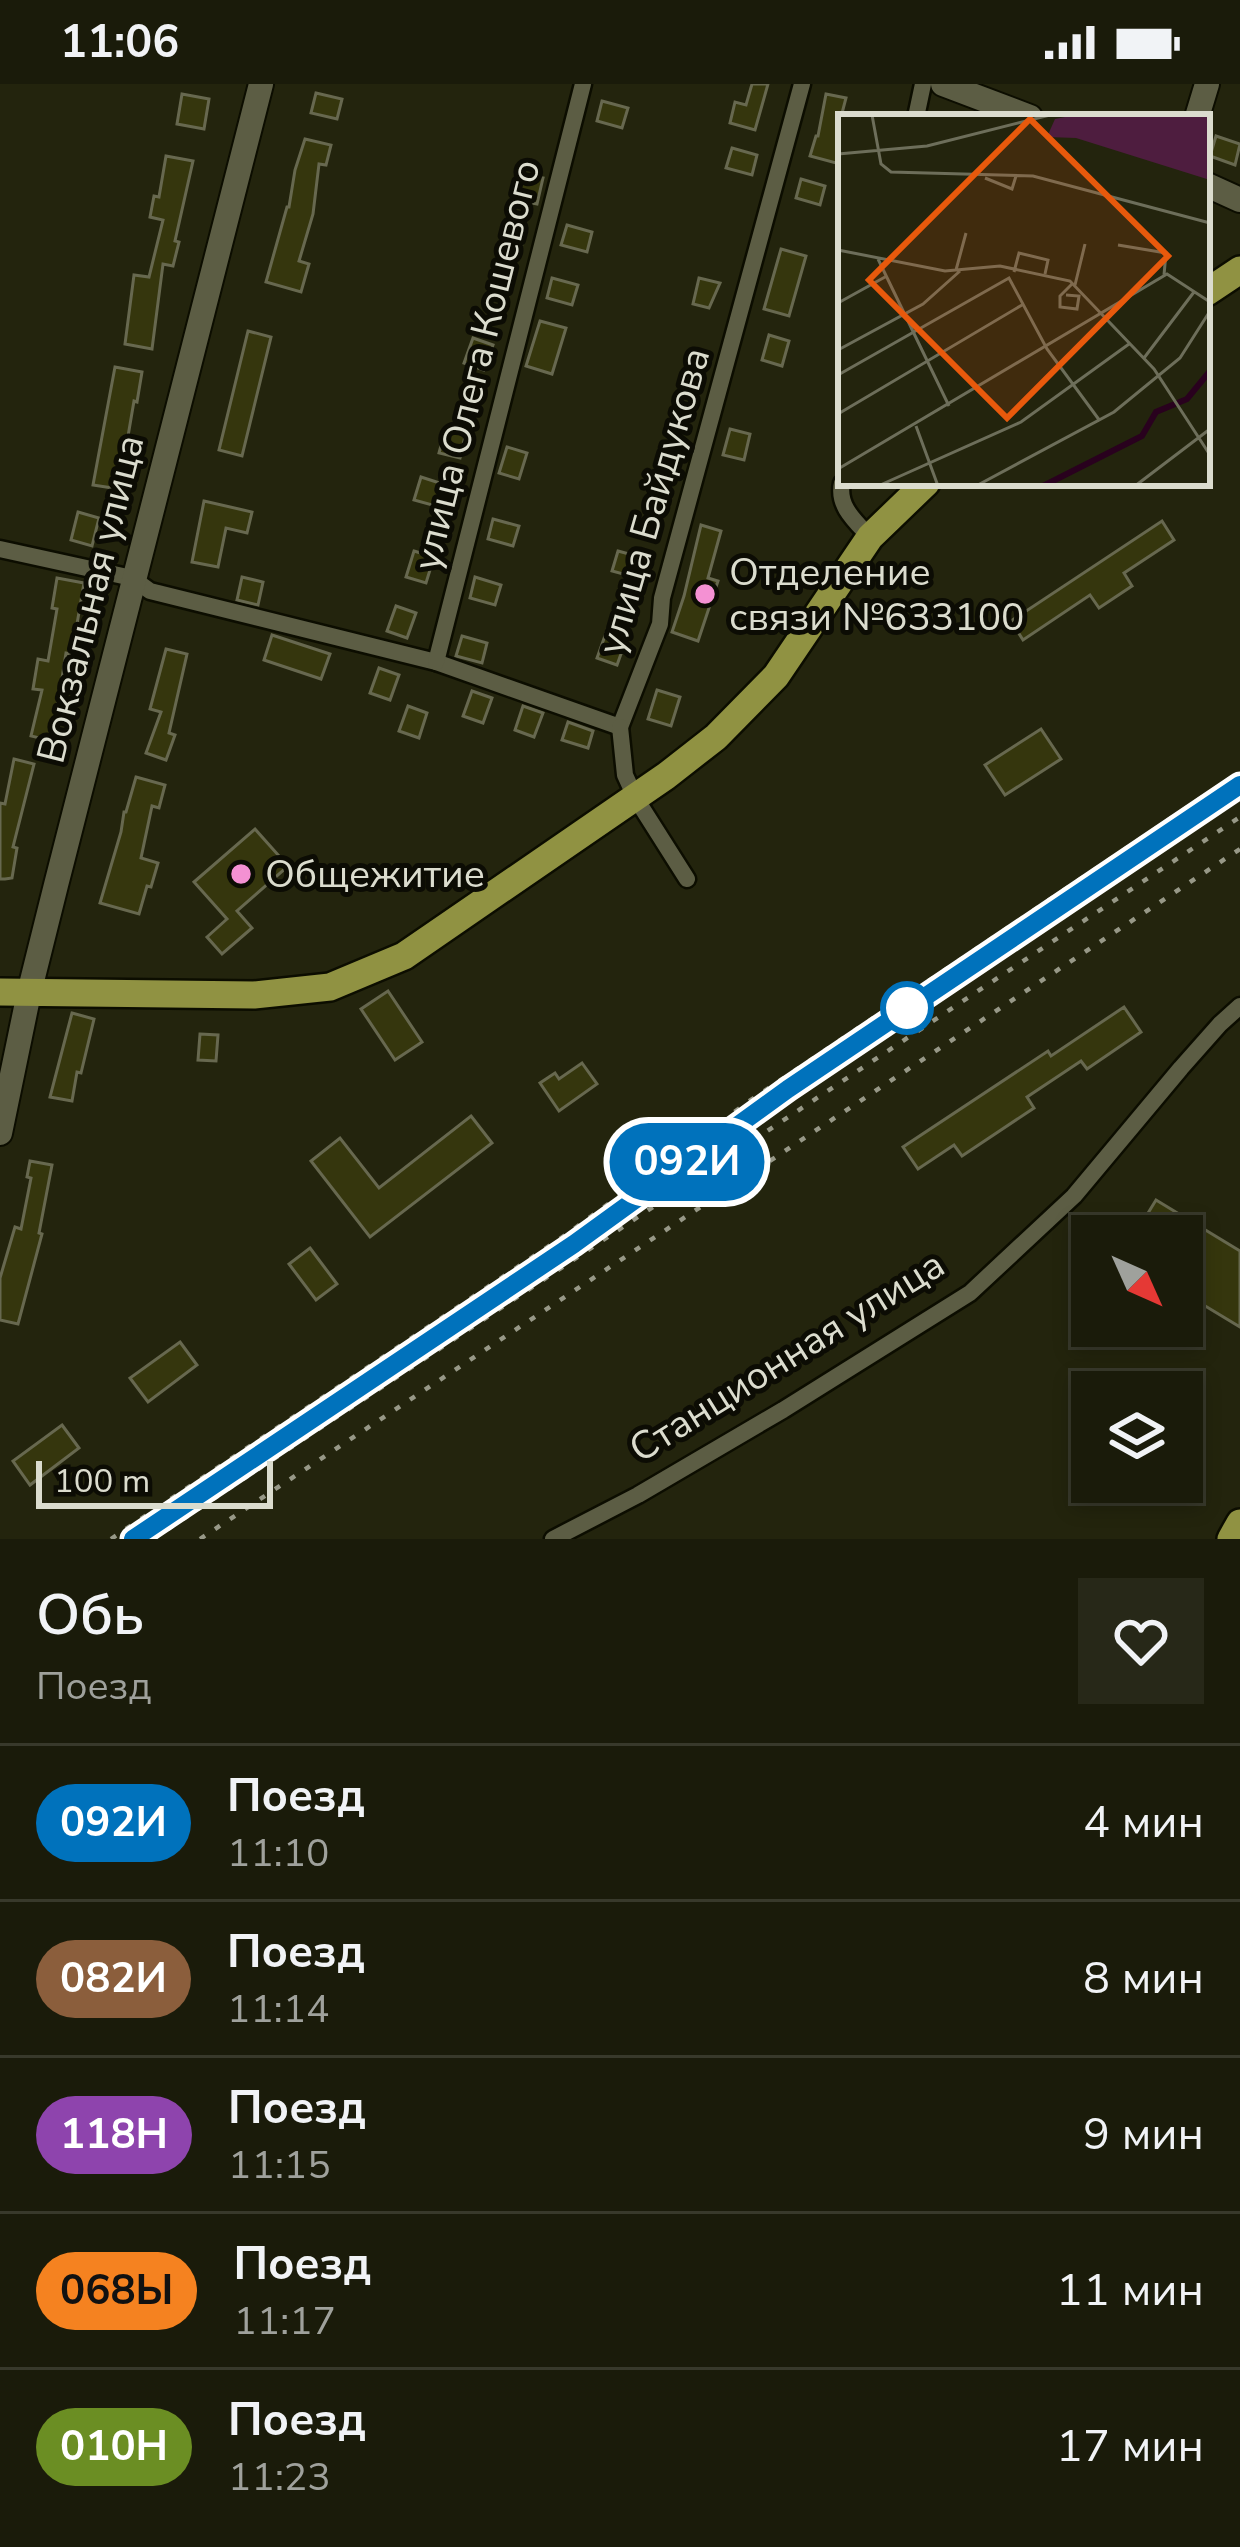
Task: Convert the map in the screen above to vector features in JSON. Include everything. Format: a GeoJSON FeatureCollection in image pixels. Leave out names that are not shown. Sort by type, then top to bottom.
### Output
{"type":"FeatureCollection","features":[{"type":"Feature","properties":{"kind":"main road"},"geometry":{"type":"LineString","coordinates":[[1210,290],[1240,270]]}},
{"type":"Feature","properties":{"kind":"main road"},"geometry":{"type":"LineString","coordinates":[[0,992],[254,995],[330,987],[404,956],[716,737],[776,676],[870,537],[923,486]]}},
{"type":"Feature","properties":{"kind":"main road"},"geometry":{"type":"LineString","coordinates":[[1231,1539],[1240,1523]]}},
{"type":"Feature","properties":{"kind":"street","name":"Вокзальная улица"},"geometry":{"type":"LineString","coordinates":[[0,1133],[29,993],[132,578],[261,84]]}},
{"type":"Feature","properties":{"kind":"street","name":"улица Олега Кошевого"},"geometry":{"type":"LineString","coordinates":[[436,662],[583,84]]}},
{"type":"Feature","properties":{"kind":"street","name":"улица Байдукова"},"geometry":{"type":"LineString","coordinates":[[620,727],[660,624],[662,598],[802,84]]}},
{"type":"Feature","properties":{"kind":"street"},"geometry":{"type":"LineString","coordinates":[[917,114],[923,84]]}},
{"type":"Feature","properties":{"kind":"street"},"geometry":{"type":"LineString","coordinates":[[943,84],[1022,114]]}},
{"type":"Feature","properties":{"kind":"street"},"geometry":{"type":"LineString","coordinates":[[1198,114],[1207,84]]}},
{"type":"Feature","properties":{"kind":"street"},"geometry":{"type":"LineString","coordinates":[[1210,186],[1240,200]]}},
{"type":"Feature","properties":{"kind":"street"},"geometry":{"type":"LineString","coordinates":[[841,486],[847,512],[870,537]]}},
{"type":"Feature","properties":{"kind":"street"},"geometry":{"type":"LineString","coordinates":[[0,549],[132,578],[150,591],[436,662],[620,727],[625,775],[687,879]]}},
{"type":"Feature","properties":{"kind":"street","name":"Станционная улица"},"geometry":{"type":"LineString","coordinates":[[553,1539],[638,1495],[970,1293],[1074,1196],[1181,1067],[1240,1006]]}},
{"type":"Feature","properties":{"kind":"building"},"geometry":{"type":"Polygon","coordinates":[[[752,84],[768,84],[755,130],[730,123],[735,102],[746,105],[752,84]]]}},
{"type":"Feature","properties":{"kind":"building"},"geometry":{"type":"Polygon","coordinates":[[[316,93],[342,99],[337,119],[311,113],[316,93]]]}},
{"type":"Feature","properties":{"kind":"building"},"geometry":{"type":"Polygon","coordinates":[[[182,94],[209,99],[204,129],[177,124],[182,94]]]}},
{"type":"Feature","properties":{"kind":"building"},"geometry":{"type":"Polygon","coordinates":[[[826,94],[846,98],[838,114],[836,163],[810,156],[826,94]]]}},
{"type":"Feature","properties":{"kind":"building"},"geometry":{"type":"Polygon","coordinates":[[[602,101],[628,108],[622,128],[597,121],[602,101]]]}},
{"type":"Feature","properties":{"kind":"building"},"geometry":{"type":"Polygon","coordinates":[[[1216,136],[1240,144],[1235,165],[1210,156],[1216,136]]]}},
{"type":"Feature","properties":{"kind":"building"},"geometry":{"type":"Polygon","coordinates":[[[305,139],[331,145],[326,165],[319,164],[313,214],[299,261],[309,264],[301,292],[266,282],[305,139]]]}},
{"type":"Feature","properties":{"kind":"building"},"geometry":{"type":"Polygon","coordinates":[[[732,148],[757,155],[752,175],[726,168],[732,148]]]}},
{"type":"Feature","properties":{"kind":"building"},"geometry":{"type":"Polygon","coordinates":[[[166,156],[193,161],[173,266],[163,264],[152,349],[125,344],[134,275],[149,277],[163,220],[150,217],[154,196],[159,197],[166,156]]]}},
{"type":"Feature","properties":{"kind":"building"},"geometry":{"type":"Polygon","coordinates":[[[522,174],[543,178],[537,204],[517,200],[522,174]]]}},
{"type":"Feature","properties":{"kind":"building"},"geometry":{"type":"Polygon","coordinates":[[[801,179],[825,186],[820,205],[796,198],[801,179]]]}},
{"type":"Feature","properties":{"kind":"building"},"geometry":{"type":"Polygon","coordinates":[[[506,224],[526,229],[519,255],[499,250],[506,224]]]}},
{"type":"Feature","properties":{"kind":"building"},"geometry":{"type":"Polygon","coordinates":[[[567,225],[592,232],[587,252],[561,245],[567,225]]]}},
{"type":"Feature","properties":{"kind":"building"},"geometry":{"type":"Polygon","coordinates":[[[781,249],[806,256],[789,316],[764,309],[781,249]]]}},
{"type":"Feature","properties":{"kind":"building"},"geometry":{"type":"Polygon","coordinates":[[[552,278],[578,285],[572,305],[547,298],[552,278]]]}},
{"type":"Feature","properties":{"kind":"building"},"geometry":{"type":"Polygon","coordinates":[[[699,278],[720,283],[709,308],[693,304],[699,278]]]}},
{"type":"Feature","properties":{"kind":"building"},"geometry":{"type":"Polygon","coordinates":[[[540,321],[566,328],[552,374],[526,366],[540,321]]]}},
{"type":"Feature","properties":{"kind":"building"},"geometry":{"type":"Polygon","coordinates":[[[248,331],[271,337],[242,456],[219,450],[248,331]]]}},
{"type":"Feature","properties":{"kind":"building"},"geometry":{"type":"Polygon","coordinates":[[[769,335],[789,341],[782,366],[762,360],[769,335]]]}},
{"type":"Feature","properties":{"kind":"building"},"geometry":{"type":"Polygon","coordinates":[[[473,338],[493,345],[484,370],[464,363],[473,338]]]}},
{"type":"Feature","properties":{"kind":"building"},"geometry":{"type":"Polygon","coordinates":[[[115,367],[142,372],[119,489],[93,485],[115,367]]]}},
{"type":"Feature","properties":{"kind":"building"},"geometry":{"type":"Polygon","coordinates":[[[446,427],[466,432],[460,458],[439,453],[446,427]]]}},
{"type":"Feature","properties":{"kind":"building"},"geometry":{"type":"Polygon","coordinates":[[[730,429],[750,434],[744,460],[723,455],[730,429]]]}},
{"type":"Feature","properties":{"kind":"building"},"geometry":{"type":"Polygon","coordinates":[[[507,447],[527,453],[519,479],[499,473],[507,447]]]}},
{"type":"Feature","properties":{"kind":"building"},"geometry":{"type":"Polygon","coordinates":[[[421,477],[449,486],[443,508],[414,500],[421,477]]]}},
{"type":"Feature","properties":{"kind":"building"},"geometry":{"type":"Polygon","coordinates":[[[204,501],[252,512],[247,533],[226,528],[218,567],[192,562],[204,501]]]}},
{"type":"Feature","properties":{"kind":"building"},"geometry":{"type":"Polygon","coordinates":[[[78,512],[99,518],[92,546],[71,540],[78,512]]]}},
{"type":"Feature","properties":{"kind":"building"},"geometry":{"type":"Polygon","coordinates":[[[493,519],[519,526],[513,546],[488,539],[493,519]]]}},
{"type":"Feature","properties":{"kind":"building"},"geometry":{"type":"Polygon","coordinates":[[[1162,521],[1174,540],[1124,573],[1132,586],[1099,608],[1090,595],[1023,640],[1011,621],[1162,521]]]}},
{"type":"Feature","properties":{"kind":"building"},"geometry":{"type":"Polygon","coordinates":[[[701,525],[721,531],[708,578],[718,581],[698,641],[672,632],[701,525]]]}},
{"type":"Feature","properties":{"kind":"building"},"geometry":{"type":"Polygon","coordinates":[[[414,551],[434,557],[426,583],[406,577],[414,551]]]}},
{"type":"Feature","properties":{"kind":"building"},"geometry":{"type":"Polygon","coordinates":[[[618,551],[644,558],[638,578],[612,571],[618,551]]]}},
{"type":"Feature","properties":{"kind":"building"},"geometry":{"type":"Polygon","coordinates":[[[242,577],[263,582],[258,605],[237,600],[242,577]]]}},
{"type":"Feature","properties":{"kind":"building"},"geometry":{"type":"Polygon","coordinates":[[[475,577],[501,585],[495,605],[470,598],[475,577]]]}},
{"type":"Feature","properties":{"kind":"building"},"geometry":{"type":"Polygon","coordinates":[[[57,578],[84,583],[77,655],[66,653],[52,741],[31,736],[42,690],[33,689],[38,659],[48,661],[57,578]]]}},
{"type":"Feature","properties":{"kind":"building"},"geometry":{"type":"Polygon","coordinates":[[[396,606],[416,613],[407,638],[387,631],[396,606]]]}},
{"type":"Feature","properties":{"kind":"building"},"geometry":{"type":"Polygon","coordinates":[[[606,633],[626,640],[617,665],[597,658],[606,633]]]}},
{"type":"Feature","properties":{"kind":"building"},"geometry":{"type":"Polygon","coordinates":[[[272,635],[330,654],[321,679],[264,660],[272,635]]]}},
{"type":"Feature","properties":{"kind":"building"},"geometry":{"type":"Polygon","coordinates":[[[462,636],[487,643],[482,663],[456,656],[462,636]]]}},
{"type":"Feature","properties":{"kind":"building"},"geometry":{"type":"Polygon","coordinates":[[[166,649],[187,654],[169,733],[175,735],[166,760],[146,753],[161,712],[150,709],[166,649]]]}},
{"type":"Feature","properties":{"kind":"building"},"geometry":{"type":"Polygon","coordinates":[[[379,668],[399,675],[390,700],[370,693],[379,668]]]}},
{"type":"Feature","properties":{"kind":"building"},"geometry":{"type":"Polygon","coordinates":[[[657,690],[680,697],[671,726],[648,719],[657,690]]]}},
{"type":"Feature","properties":{"kind":"building"},"geometry":{"type":"Polygon","coordinates":[[[472,691],[492,698],[483,723],[463,716],[472,691]]]}},
{"type":"Feature","properties":{"kind":"building"},"geometry":{"type":"Polygon","coordinates":[[[408,706],[427,713],[419,738],[399,731],[408,706]]]}},
{"type":"Feature","properties":{"kind":"building"},"geometry":{"type":"Polygon","coordinates":[[[523,706],[543,713],[534,737],[515,730],[523,706]]]}},
{"type":"Feature","properties":{"kind":"building"},"geometry":{"type":"Polygon","coordinates":[[[568,722],[593,731],[588,748],[562,740],[568,722]]]}},
{"type":"Feature","properties":{"kind":"building"},"geometry":{"type":"Polygon","coordinates":[[[1041,729],[1061,759],[1005,795],[985,765],[1041,729]]]}},
{"type":"Feature","properties":{"kind":"building"},"geometry":{"type":"Polygon","coordinates":[[[14,759],[34,764],[13,847],[17,848],[12,878],[0,879],[0,803],[5,804],[14,759]]]}},
{"type":"Feature","properties":{"kind":"building"},"geometry":{"type":"Polygon","coordinates":[[[136,777],[165,785],[159,808],[152,806],[141,858],[158,863],[139,914],[100,903],[136,777]]]}},
{"type":"Feature","properties":{"kind":"building","name":"Общежитие"},"geometry":{"type":"Polygon","coordinates":[[[255,829],[288,866],[237,911],[252,928],[222,954],[207,937],[227,919],[194,882],[255,829]]]}},
{"type":"Feature","properties":{"kind":"building"},"geometry":{"type":"Polygon","coordinates":[[[388,991],[422,1042],[395,1060],[361,1009],[388,991]]]}},
{"type":"Feature","properties":{"kind":"building"},"geometry":{"type":"Polygon","coordinates":[[[1124,1007],[1141,1032],[1087,1069],[1081,1061],[1027,1097],[1034,1108],[962,1156],[954,1145],[918,1169],[903,1147],[1124,1007]]]}},
{"type":"Feature","properties":{"kind":"building"},"geometry":{"type":"Polygon","coordinates":[[[72,1013],[94,1019],[72,1101],[50,1097],[72,1013]]]}},
{"type":"Feature","properties":{"kind":"building"},"geometry":{"type":"Polygon","coordinates":[[[200,1034],[218,1035],[216,1061],[198,1060],[200,1034]]]}},
{"type":"Feature","properties":{"kind":"building"},"geometry":{"type":"Polygon","coordinates":[[[582,1063],[597,1084],[559,1111],[540,1083],[555,1073],[559,1079],[582,1063]]]}},
{"type":"Feature","properties":{"kind":"building"},"geometry":{"type":"Polygon","coordinates":[[[471,1116],[492,1143],[370,1237],[311,1161],[340,1138],[379,1188],[471,1116]]]}},
{"type":"Feature","properties":{"kind":"building"},"geometry":{"type":"Polygon","coordinates":[[[30,1161],[52,1165],[42,1234],[18,1324],[0,1320],[0,1278],[15,1227],[21,1229],[30,1161]]]}},
{"type":"Feature","properties":{"kind":"building"},"geometry":{"type":"Polygon","coordinates":[[[1156,1200],[1181,1215],[1147,1215],[1156,1200]]]}},
{"type":"Feature","properties":{"kind":"building"},"geometry":{"type":"Polygon","coordinates":[[[1203,1229],[1240,1251],[1240,1327],[1203,1305],[1203,1229]]]}},
{"type":"Feature","properties":{"kind":"building"},"geometry":{"type":"Polygon","coordinates":[[[310,1248],[337,1284],[316,1300],[289,1264],[310,1248]]]}},
{"type":"Feature","properties":{"kind":"building"},"geometry":{"type":"Polygon","coordinates":[[[180,1342],[197,1365],[148,1402],[130,1378],[180,1342]]]}},
{"type":"Feature","properties":{"kind":"building"},"geometry":{"type":"Polygon","coordinates":[[[62,1425],[79,1448],[30,1485],[13,1461],[62,1425]]]}},
{"type":"Feature","properties":{"kind":"railway"},"geometry":{"type":"LineString","coordinates":[[111,1539],[567,1234],[748,1102],[1240,772]]}},
{"type":"Feature","properties":{"kind":"railway"},"geometry":{"type":"LineString","coordinates":[[153,1539],[1240,817]]}},
{"type":"Feature","properties":{"kind":"railway"},"geometry":{"type":"LineString","coordinates":[[200,1539],[1240,849]]}},
{"type":"Feature","properties":{"kind":"train","name":"092И"},"geometry":{"type":"LineString","coordinates":[[133,1539],[574,1244],[788,1089],[1240,785]]}},
{"type":"Feature","properties":{"kind":"place","name":"Отделение связи №633100"},"geometry":{"type":"Point","coordinates":[705,594]}},
{"type":"Feature","properties":{"kind":"place","name":"Общежитие"},"geometry":{"type":"Point","coordinates":[241,874]}}]}
